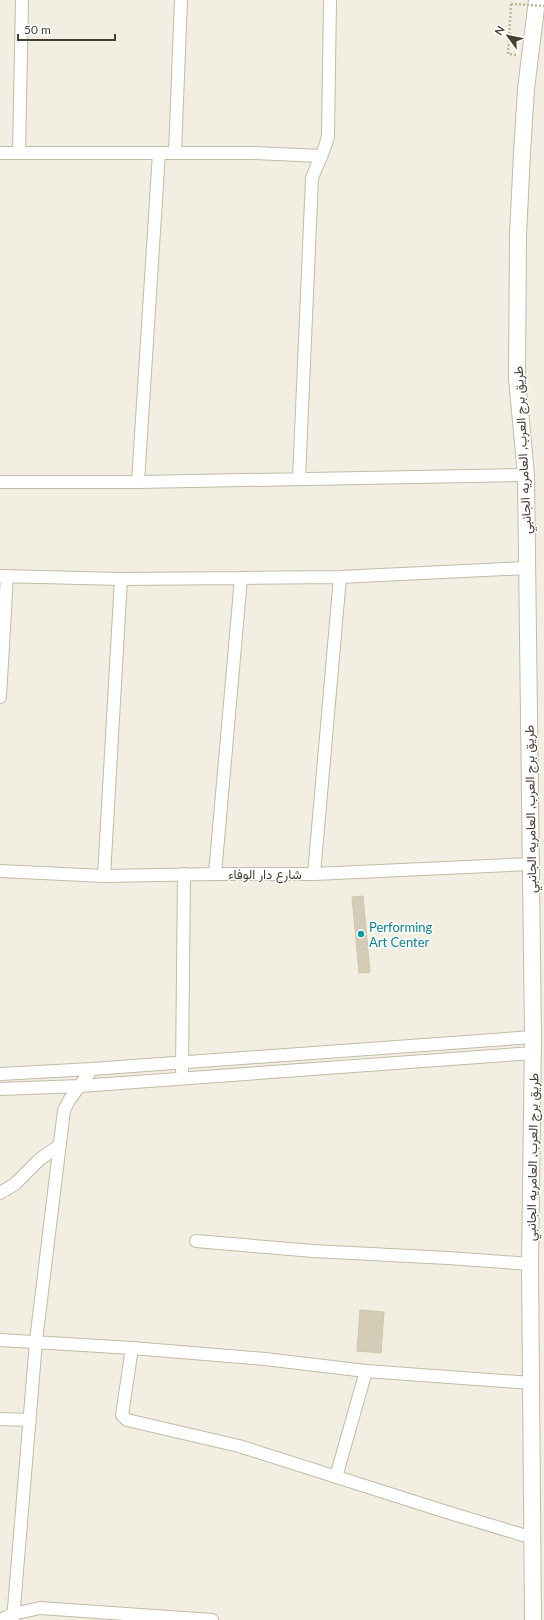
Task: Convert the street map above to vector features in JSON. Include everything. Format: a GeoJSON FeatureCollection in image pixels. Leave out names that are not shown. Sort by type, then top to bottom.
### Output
{"type":"FeatureCollection","features":[{"type":"Feature","properties":{"kind":"street"},"geometry":{"type":"LineString","coordinates":[[19,153],[22,0]]}},
{"type":"Feature","properties":{"kind":"street"},"geometry":{"type":"LineString","coordinates":[[175,153],[181,0]]}},
{"type":"Feature","properties":{"kind":"street"},"geometry":{"type":"LineString","coordinates":[[299,479],[312,178],[326,147],[328,136],[330,0]]}},
{"type":"Feature","properties":{"kind":"street","name":"طريق برج العرب, العامريه الجانبي"},"geometry":{"type":"LineString","coordinates":[[534,1620],[530,1264],[533,1037],[526,475],[517,379],[518,235],[526,89],[537,0]]}},
{"type":"Feature","properties":{"kind":"street"},"geometry":{"type":"LineString","coordinates":[[0,153],[175,153],[321,156]]}},
{"type":"Feature","properties":{"kind":"street"},"geometry":{"type":"LineString","coordinates":[[138,482],[159,153]]}},
{"type":"Feature","properties":{"kind":"street"},"geometry":{"type":"LineString","coordinates":[[0,482],[138,482],[526,475]]}},
{"type":"Feature","properties":{"kind":"street"},"geometry":{"type":"LineString","coordinates":[[0,697],[4,576],[121,579],[340,577],[526,568]]}},
{"type":"Feature","properties":{"kind":"street"},"geometry":{"type":"LineString","coordinates":[[314,874],[340,577]]}},
{"type":"Feature","properties":{"kind":"street"},"geometry":{"type":"LineString","coordinates":[[215,874],[241,578]]}},
{"type":"Feature","properties":{"kind":"street"},"geometry":{"type":"LineString","coordinates":[[104,876],[121,579]]}},
{"type":"Feature","properties":{"kind":"street","name":"شارع دار الوفاء"},"geometry":{"type":"LineString","coordinates":[[0,871],[104,876],[184,874],[314,874],[530,864]]}},
{"type":"Feature","properties":{"kind":"street"},"geometry":{"type":"LineString","coordinates":[[182,1078],[184,874]]}},
{"type":"Feature","properties":{"kind":"street"},"geometry":{"type":"LineString","coordinates":[[0,1074],[181,1063],[533,1037]]}},
{"type":"Feature","properties":{"kind":"street"},"geometry":{"type":"LineString","coordinates":[[414,1045],[415,1061]]}},
{"type":"Feature","properties":{"kind":"street"},"geometry":{"type":"LineString","coordinates":[[0,1089],[80,1086],[533,1053]]}},
{"type":"Feature","properties":{"kind":"street"},"geometry":{"type":"LineString","coordinates":[[13,1617],[36,1342],[64,1110],[70,1099],[92,1069]]}},
{"type":"Feature","properties":{"kind":"street"},"geometry":{"type":"LineString","coordinates":[[0,1193],[15,1184],[40,1159],[60,1145]]}},
{"type":"Feature","properties":{"kind":"street"},"geometry":{"type":"LineString","coordinates":[[196,1242],[314,1251],[530,1264]]}},
{"type":"Feature","properties":{"kind":"street"},"geometry":{"type":"LineString","coordinates":[[0,1340],[132,1348],[265,1359],[366,1371],[531,1383]]}},
{"type":"Feature","properties":{"kind":"street"},"geometry":{"type":"LineString","coordinates":[[132,1348],[122,1415],[127,1420],[239,1446],[533,1538]]}},
{"type":"Feature","properties":{"kind":"street"},"geometry":{"type":"LineString","coordinates":[[336,1477],[366,1371]]}},
{"type":"Feature","properties":{"kind":"street"},"geometry":{"type":"LineString","coordinates":[[0,1419],[30,1420]]}},
{"type":"Feature","properties":{"kind":"street"},"geometry":{"type":"LineString","coordinates":[[0,1620],[40,1608],[212,1620]]}},
{"type":"Feature","properties":{"kind":"path"},"geometry":{"type":"LineString","coordinates":[[508,54],[511,4],[544,6]]}},
{"type":"Feature","properties":{"kind":"building","name":"Performing Art Center"},"geometry":{"type":"Polygon","coordinates":[[[363,896],[370,972],[359,973],[352,897],[363,896]]]}},
{"type":"Feature","properties":{"kind":"building"},"geometry":{"type":"Polygon","coordinates":[[[360,1310],[384,1312],[381,1353],[357,1351],[360,1310]]]}},
{"type":"Feature","properties":{"kind":"place","name":"Performing Art Center"},"geometry":{"type":"Point","coordinates":[361,934]}}]}
